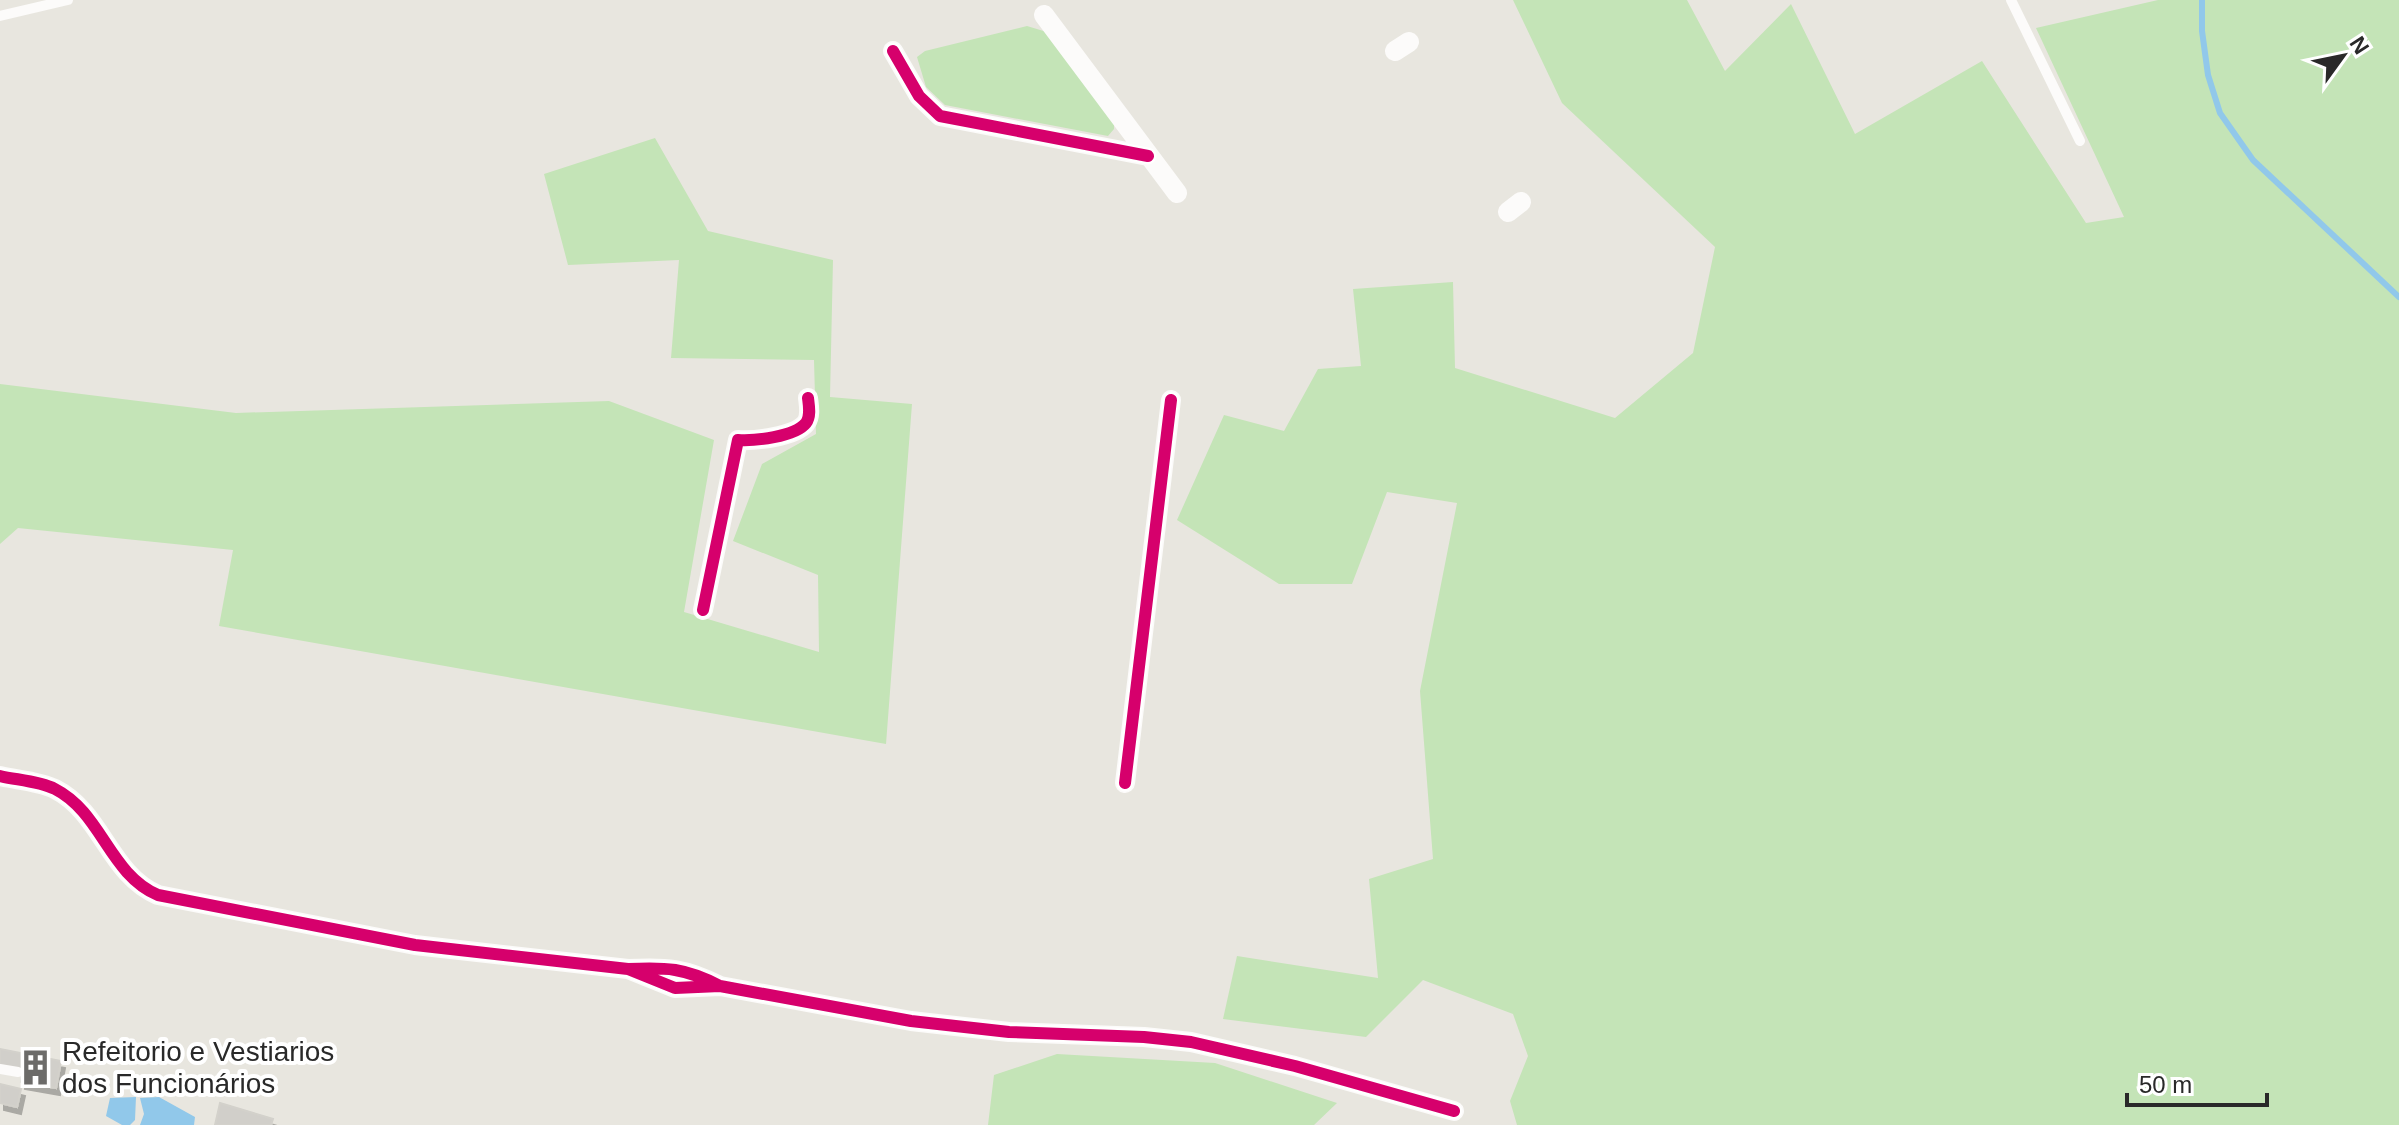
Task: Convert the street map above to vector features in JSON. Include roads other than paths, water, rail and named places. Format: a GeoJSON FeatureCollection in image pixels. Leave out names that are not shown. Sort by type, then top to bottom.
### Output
{"type":"FeatureCollection","features":[{"type":"Feature","properties":{"kind":"street"},"geometry":{"type":"LineString","coordinates":[[1044,15],[1177,193]]}},
{"type":"Feature","properties":{"kind":"street"},"geometry":{"type":"LineString","coordinates":[[893,51],[919,96],[940,116],[1148,156]]}},
{"type":"Feature","properties":{"kind":"street"},"geometry":{"type":"LineString","coordinates":[[703,610],[738,440],[764,439],[799,428],[809,415],[808,398]]}},
{"type":"Feature","properties":{"kind":"street"},"geometry":{"type":"LineString","coordinates":[[1125,783],[1171,400]]}},
{"type":"Feature","properties":{"kind":"street"},"geometry":{"type":"LineString","coordinates":[[2,777],[52,787],[69,798],[85,813],[124,871],[145,890],[158,895],[415,945],[628,969],[681,969],[720,986],[854,1012],[961,1028],[1191,1042],[1295,1066],[1454,1111]]}},
{"type":"Feature","properties":{"kind":"lane"},"geometry":{"type":"LineString","coordinates":[[0,16],[68,0]]}},
{"type":"Feature","properties":{"kind":"lane"},"geometry":{"type":"LineString","coordinates":[[2011,0],[2080,141]]}},
{"type":"Feature","properties":{"kind":"lane"},"geometry":{"type":"LineString","coordinates":[[0,1069],[18,1072]]}},
{"type":"Feature","properties":{"kind":"water"},"geometry":{"type":"Polygon","coordinates":[[[136,1097],[135,1120],[130,1125],[122,1125],[106,1116],[110,1098],[136,1097]]]}},
{"type":"Feature","properties":{"kind":"water"},"geometry":{"type":"Polygon","coordinates":[[[159,1097],[195,1117],[194,1125],[140,1125],[144,1114],[140,1098],[159,1097]]]}},
{"type":"Feature","properties":{"kind":"waterway"},"geometry":{"type":"LineString","coordinates":[[2202,0],[2202,31],[2208,75],[2220,113],[2253,160],[2399,297]]}},
{"type":"Feature","properties":{"kind":"place","name":"Refeitorio e Vestiarios dos Funcionários"},"geometry":{"type":"Point","coordinates":[36,1067]}}]}
